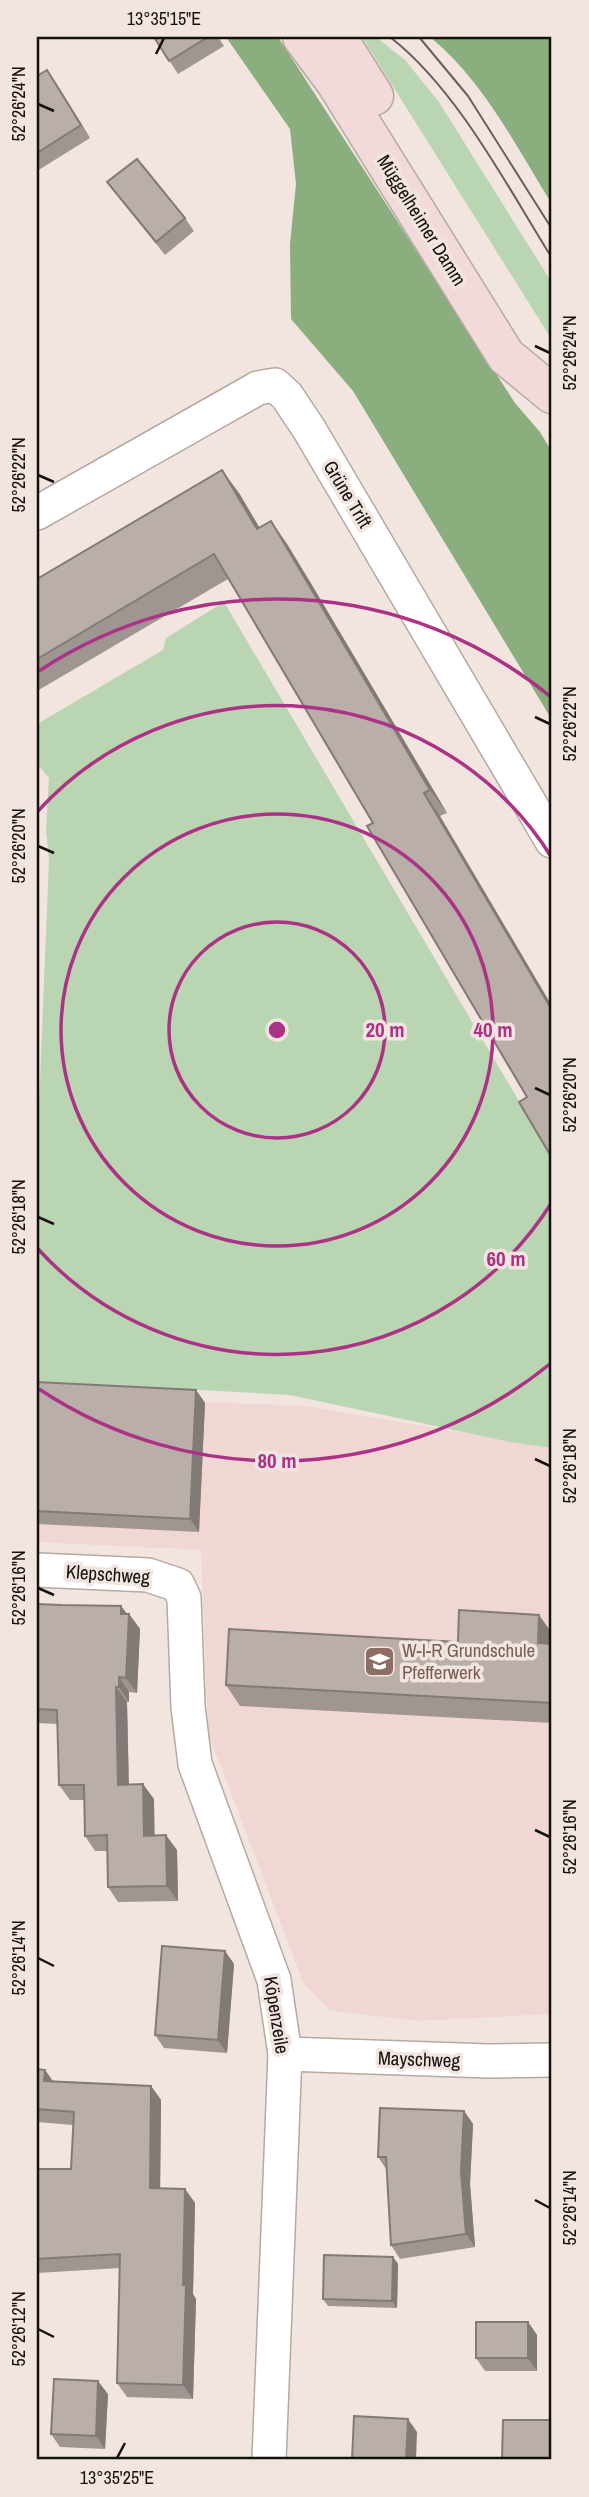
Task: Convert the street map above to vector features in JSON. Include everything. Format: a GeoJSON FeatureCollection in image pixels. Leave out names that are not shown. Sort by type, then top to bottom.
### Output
{"type":"FeatureCollection","features":[{"type":"Feature","properties":{"kind":"main road","name":"Müggelheimer Damm"},"geometry":{"type":"LineString","coordinates":[[302,37],[336,83],[506,356],[552,394]]}},
{"type":"Feature","properties":{"kind":"main road","name":"Müggelheimer Damm"},"geometry":{"type":"LineString","coordinates":[[337,37],[552,380]]}},
{"type":"Feature","properties":{"kind":"street","name":"Grüne Trift"},"geometry":{"type":"LineString","coordinates":[[37,513],[258,388],[275,385],[298,410],[552,841]]}},
{"type":"Feature","properties":{"kind":"street","name":"Klepschweg"},"geometry":{"type":"LineString","coordinates":[[37,1570],[148,1575],[178,1585]]}},
{"type":"Feature","properties":{"kind":"street","name":"Köpenzeile"},"geometry":{"type":"LineString","coordinates":[[178,1585],[184,1598],[188,1707],[195,1764],[274,1980],[285,2054],[270,2460]]}},
{"type":"Feature","properties":{"kind":"street","name":"Mayschweg"},"geometry":{"type":"LineString","coordinates":[[285,2054],[488,2061],[552,2060]]}},
{"type":"Feature","properties":{"kind":"shaded area","name":"W-I-R Grundschule Pfefferwerk"},"geometry":{"type":"Polygon","coordinates":[[[37,1395],[306,1406],[552,1448],[552,2014],[419,2021],[330,2011],[303,1982],[208,1733],[201,1550],[37,1542],[37,1395]]]}},
{"type":"Feature","properties":{"kind":"green space"},"geometry":{"type":"Polygon","coordinates":[[[226,37],[278,37],[515,403],[540,432],[552,452],[552,720],[353,391],[291,319],[290,244],[296,184],[290,129],[226,37]]]}},
{"type":"Feature","properties":{"kind":"green space"},"geometry":{"type":"Polygon","coordinates":[[[362,37],[376,37],[405,60],[439,102],[552,283],[552,340],[362,37]]]}},
{"type":"Feature","properties":{"kind":"green space"},"geometry":{"type":"Polygon","coordinates":[[[430,37],[552,37],[552,204],[483,94],[449,54],[430,37]]]}},
{"type":"Feature","properties":{"kind":"green space"},"geometry":{"type":"Polygon","coordinates":[[[224,602],[552,1157],[552,1448],[510,1442],[290,1395],[37,1381],[37,1153],[49,860],[46,830],[49,778],[37,764],[37,724],[163,650],[166,638],[224,602]]]}},
{"type":"Feature","properties":{"kind":"building"},"geometry":{"type":"Polygon","coordinates":[[[154,37],[208,37],[169,61],[154,37]]]}},
{"type":"Feature","properties":{"kind":"building"},"geometry":{"type":"Polygon","coordinates":[[[47,70],[81,125],[37,153],[37,76],[47,70]]]}},
{"type":"Feature","properties":{"kind":"building"},"geometry":{"type":"Polygon","coordinates":[[[137,159],[185,218],[156,242],[107,182],[137,159]]]}},
{"type":"Feature","properties":{"kind":"building"},"geometry":{"type":"Polygon","coordinates":[[[222,470],[257,529],[271,521],[430,790],[424,793],[552,1010],[552,1158],[519,1102],[527,1097],[367,826],[373,823],[214,554],[37,659],[37,579],[222,470]]]}},
{"type":"Feature","properties":{"kind":"building"},"geometry":{"type":"Polygon","coordinates":[[[37,1382],[196,1390],[190,1519],[37,1511],[37,1382]]]}},
{"type":"Feature","properties":{"kind":"building"},"geometry":{"type":"Polygon","coordinates":[[[37,1604],[121,1606],[121,1614],[129,1614],[126,1678],[119,1677],[119,1687],[116,1687],[118,1785],[143,1784],[144,1836],[166,1835],[167,1886],[108,1887],[107,1835],[85,1836],[84,1785],[59,1785],[57,1710],[37,1709],[37,1604]]]}},
{"type":"Feature","properties":{"kind":"building"},"geometry":{"type":"Polygon","coordinates":[[[459,1610],[539,1615],[538,1643],[552,1644],[552,1703],[226,1685],[229,1629],[458,1642],[459,1610]]]}},
{"type":"Feature","properties":{"kind":"building"},"geometry":{"type":"Polygon","coordinates":[[[162,1946],[225,1951],[218,2040],[155,2035],[162,1946]]]}},
{"type":"Feature","properties":{"kind":"building"},"geometry":{"type":"Polygon","coordinates":[[[37,2069],[45,2070],[44,2081],[151,2086],[150,2188],[185,2189],[183,2385],[117,2383],[120,2254],[37,2259],[37,2169],[71,2169],[74,2112],[37,2109],[37,2069]]]}},
{"type":"Feature","properties":{"kind":"building"},"geometry":{"type":"Polygon","coordinates":[[[380,2108],[464,2111],[461,2171],[466,2234],[391,2245],[386,2157],[378,2157],[380,2108]]]}},
{"type":"Feature","properties":{"kind":"building"},"geometry":{"type":"Polygon","coordinates":[[[324,2255],[393,2257],[392,2301],[323,2299],[324,2255]]]}},
{"type":"Feature","properties":{"kind":"building"},"geometry":{"type":"Polygon","coordinates":[[[476,2322],[528,2322],[528,2358],[476,2358],[476,2322]]]}},
{"type":"Feature","properties":{"kind":"building"},"geometry":{"type":"Polygon","coordinates":[[[54,2379],[98,2381],[96,2436],[51,2434],[54,2379]]]}},
{"type":"Feature","properties":{"kind":"building"},"geometry":{"type":"Polygon","coordinates":[[[354,2416],[408,2419],[406,2460],[352,2460],[354,2416]]]}},
{"type":"Feature","properties":{"kind":"building"},"geometry":{"type":"Polygon","coordinates":[[[503,2420],[552,2420],[552,2460],[502,2460],[503,2420]]]}},
{"type":"Feature","properties":{"kind":"tram line"},"geometry":{"type":"LineString","coordinates":[[390,37],[414,58],[459,111],[499,170],[552,258]]}},
{"type":"Feature","properties":{"kind":"tram line"},"geometry":{"type":"LineString","coordinates":[[419,37],[468,96],[552,229]]}},
{"type":"Feature","properties":{"kind":"place","name":"W-I-R Grundschule Pfefferwerk"},"geometry":{"type":"Point","coordinates":[379,1661]}}]}
